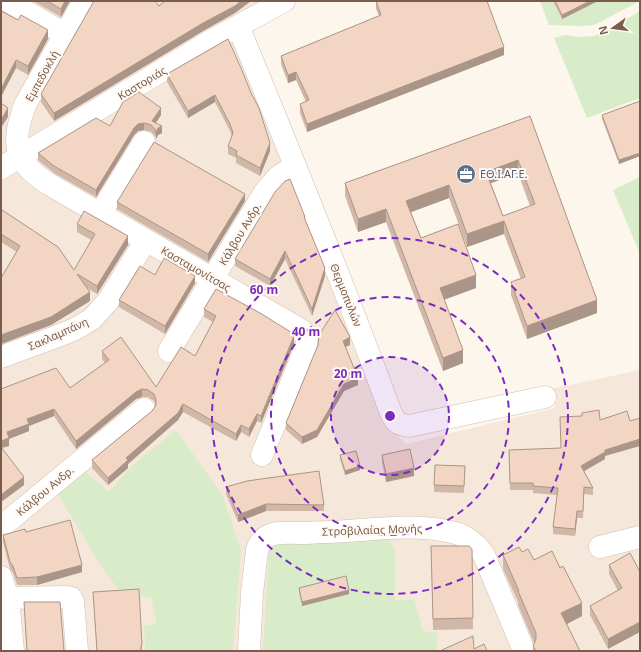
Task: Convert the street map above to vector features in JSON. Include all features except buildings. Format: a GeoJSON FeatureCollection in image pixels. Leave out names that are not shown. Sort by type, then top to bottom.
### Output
{"type":"FeatureCollection","features":[{"type":"Feature","properties":{"kind":"street"},"geometry":{"type":"LineString","coordinates":[[8,1],[65,34]]}},
{"type":"Feature","properties":{"kind":"street","name":"Εμπεδοκλή"},"geometry":{"type":"LineString","coordinates":[[20,157],[17,141],[20,121],[25,105],[84,1]]}},
{"type":"Feature","properties":{"kind":"street","name":"Καστοριάς"},"geometry":{"type":"LineString","coordinates":[[1,168],[209,42],[284,1]]}},
{"type":"Feature","properties":{"kind":"street","name":"Θερμοπυλών"},"geometry":{"type":"LineString","coordinates":[[238,26],[357,322],[391,413],[396,422],[401,425],[409,426],[545,397]]}},
{"type":"Feature","properties":{"kind":"street"},"geometry":{"type":"LineString","coordinates":[[100,214],[144,142]]}},
{"type":"Feature","properties":{"kind":"street","name":"Κασταμονίτσας"},"geometry":{"type":"LineString","coordinates":[[20,157],[30,170],[46,183],[301,330],[307,337],[306,346],[262,455]]}},
{"type":"Feature","properties":{"kind":"street","name":"Κάλβου Ανδρ."},"geometry":{"type":"LineString","coordinates":[[169,351],[265,192],[284,172],[295,166]]}},
{"type":"Feature","properties":{"kind":"street","name":"Σακλαμπάνη"},"geometry":{"type":"LineString","coordinates":[[1,357],[58,336],[92,319],[108,301],[146,240]]}},
{"type":"Feature","properties":{"kind":"street","name":"Κάλβου Ανδρ."},"geometry":{"type":"LineString","coordinates":[[1,527],[144,409]]}},
{"type":"Feature","properties":{"kind":"street","name":"Στροβιλαίας Μονής"},"geometry":{"type":"LineString","coordinates":[[249,651],[252,593],[257,550],[264,538],[284,533],[338,532],[381,528],[423,527],[448,531],[463,536],[475,544],[484,556],[524,651]]}},
{"type":"Feature","properties":{"kind":"street"},"geometry":{"type":"LineString","coordinates":[[600,547],[640,537]]}},
{"type":"Feature","properties":{"kind":"street"},"geometry":{"type":"LineString","coordinates":[[1,577],[8,598],[13,651]]}},
{"type":"Feature","properties":{"kind":"street"},"geometry":{"type":"LineString","coordinates":[[8,598],[71,598],[73,602],[77,651]]}},
{"type":"Feature","properties":{"kind":"shaded area"},"geometry":{"type":"Polygon","coordinates":[[[1,1],[269,1],[228,27],[393,432],[406,444],[555,408],[551,389],[640,370],[640,651],[1,651],[1,1]]]}},
{"type":"Feature","properties":{"kind":"green space"},"geometry":{"type":"Polygon","coordinates":[[[540,1],[553,1],[562,19],[598,1],[640,1],[594,25],[581,26],[549,25],[540,1]]]}},
{"type":"Feature","properties":{"kind":"green space"},"geometry":{"type":"Polygon","coordinates":[[[640,11],[640,98],[587,118],[554,38],[565,35],[577,37],[594,36],[608,30],[640,11]]]}},
{"type":"Feature","properties":{"kind":"green space"},"geometry":{"type":"Polygon","coordinates":[[[640,177],[640,254],[613,190],[640,177]]]}},
{"type":"Feature","properties":{"kind":"green space"},"geometry":{"type":"Polygon","coordinates":[[[176,430],[223,496],[241,551],[233,651],[145,651],[144,625],[157,624],[151,597],[141,597],[140,593],[135,591],[118,589],[101,566],[56,491],[82,469],[109,492],[134,464],[176,430]]]}},
{"type":"Feature","properties":{"kind":"green space"},"geometry":{"type":"Polygon","coordinates":[[[388,536],[395,551],[395,601],[414,599],[423,631],[438,633],[436,651],[263,651],[269,552],[273,544],[388,536]]]}},
{"type":"Feature","properties":{"kind":"place","name":"ΕΘ.Ι.ΑΓ.Ε."},"geometry":{"type":"Point","coordinates":[466,174]}}]}
